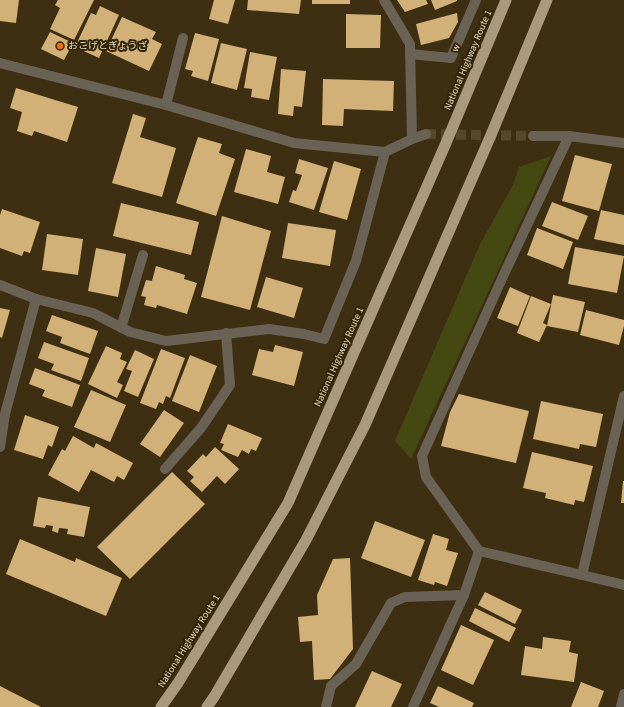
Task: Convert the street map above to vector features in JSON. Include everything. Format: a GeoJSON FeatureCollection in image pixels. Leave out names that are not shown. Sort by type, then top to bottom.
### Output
{"type":"FeatureCollection","features":[{"type":"Feature","properties":{"kind":"highway","name":"National Highway Route 1"},"geometry":{"type":"LineString","coordinates":[[161,707],[178,684],[288,503],[446,143],[506,0]]}},
{"type":"Feature","properties":{"kind":"highway"},"geometry":{"type":"LineString","coordinates":[[207,707],[306,540],[365,425],[491,135],[547,0]]}},
{"type":"Feature","properties":{"kind":"street"},"geometry":{"type":"LineString","coordinates":[[384,0],[410,44],[412,139]]}},
{"type":"Feature","properties":{"kind":"street","name":"w"},"geometry":{"type":"LineString","coordinates":[[410,54],[452,58],[476,0]]}},
{"type":"Feature","properties":{"kind":"street"},"geometry":{"type":"LineString","coordinates":[[166,105],[183,38]]}},
{"type":"Feature","properties":{"kind":"street"},"geometry":{"type":"LineString","coordinates":[[0,63],[166,105],[294,143],[385,152],[426,134]]}},
{"type":"Feature","properties":{"kind":"street"},"geometry":{"type":"LineString","coordinates":[[533,136],[569,136],[624,143]]}},
{"type":"Feature","properties":{"kind":"street"},"geometry":{"type":"LineString","coordinates":[[569,136],[505,272],[422,456],[426,477],[480,551],[624,585]]}},
{"type":"Feature","properties":{"kind":"street"},"geometry":{"type":"LineString","coordinates":[[0,284],[36,299],[93,313],[130,332],[166,341],[269,329],[304,334],[324,339],[356,261],[385,152]]}},
{"type":"Feature","properties":{"kind":"street"},"geometry":{"type":"LineString","coordinates":[[121,328],[143,255]]}},
{"type":"Feature","properties":{"kind":"street"},"geometry":{"type":"LineString","coordinates":[[0,447],[3,413],[36,299]]}},
{"type":"Feature","properties":{"kind":"street"},"geometry":{"type":"LineString","coordinates":[[165,469],[201,428],[230,385],[226,333]]}},
{"type":"Feature","properties":{"kind":"street"},"geometry":{"type":"LineString","coordinates":[[582,575],[624,396]]}},
{"type":"Feature","properties":{"kind":"street"},"geometry":{"type":"LineString","coordinates":[[413,707],[464,595],[480,551]]}},
{"type":"Feature","properties":{"kind":"street"},"geometry":{"type":"LineString","coordinates":[[326,707],[331,686],[356,664],[391,603],[405,597],[464,595]]}},
{"type":"Feature","properties":{"kind":"street"},"geometry":{"type":"LineString","coordinates":[[621,707],[624,694]]}},
{"type":"Feature","properties":{"kind":"green space"},"geometry":{"type":"Polygon","coordinates":[[[551,156],[411,459],[395,441],[480,244],[513,185],[519,167],[551,156]]]}},
{"type":"Feature","properties":{"kind":"building"},"geometry":{"type":"Polygon","coordinates":[[[0,0],[19,0],[16,23],[0,21],[0,0]]]}},
{"type":"Feature","properties":{"kind":"building"},"geometry":{"type":"Polygon","coordinates":[[[58,0],[94,0],[74,40],[50,29],[60,8],[55,5],[58,0]]]}},
{"type":"Feature","properties":{"kind":"building"},"geometry":{"type":"Polygon","coordinates":[[[214,0],[235,0],[228,24],[209,19],[214,0]]]}},
{"type":"Feature","properties":{"kind":"building"},"geometry":{"type":"Polygon","coordinates":[[[248,0],[301,0],[299,14],[247,10],[248,0]]]}},
{"type":"Feature","properties":{"kind":"building"},"geometry":{"type":"Polygon","coordinates":[[[312,0],[350,0],[350,4],[312,4],[312,0]]]}},
{"type":"Feature","properties":{"kind":"building"},"geometry":{"type":"Polygon","coordinates":[[[397,0],[426,0],[428,4],[405,12],[397,0]]]}},
{"type":"Feature","properties":{"kind":"building"},"geometry":{"type":"Polygon","coordinates":[[[431,0],[457,0],[457,1],[435,10],[431,0]]]}},
{"type":"Feature","properties":{"kind":"building"},"geometry":{"type":"Polygon","coordinates":[[[100,6],[119,15],[99,58],[75,47],[91,13],[96,15],[100,6]]]}},
{"type":"Feature","properties":{"kind":"building"},"geometry":{"type":"Polygon","coordinates":[[[457,13],[458,22],[449,38],[421,45],[416,24],[457,13]]]}},
{"type":"Feature","properties":{"kind":"building"},"geometry":{"type":"Polygon","coordinates":[[[346,14],[381,15],[380,48],[346,48],[346,14]]]}},
{"type":"Feature","properties":{"kind":"building"},"geometry":{"type":"Polygon","coordinates":[[[122,17],[156,32],[152,39],[162,44],[149,71],[106,51],[122,17]]]}},
{"type":"Feature","properties":{"kind":"building"},"geometry":{"type":"Polygon","coordinates":[[[50,32],[73,43],[64,60],[41,49],[50,32]]]}},
{"type":"Feature","properties":{"kind":"building"},"geometry":{"type":"Polygon","coordinates":[[[195,33],[219,39],[208,81],[191,76],[193,71],[185,69],[195,33]]]}},
{"type":"Feature","properties":{"kind":"building"},"geometry":{"type":"Polygon","coordinates":[[[221,43],[247,49],[237,90],[211,83],[221,43]]]}},
{"type":"Feature","properties":{"kind":"building"},"geometry":{"type":"Polygon","coordinates":[[[250,52],[277,57],[269,100],[251,97],[252,89],[244,88],[250,52]]]}},
{"type":"Feature","properties":{"kind":"building"},"geometry":{"type":"Polygon","coordinates":[[[281,69],[306,71],[302,107],[294,106],[293,116],[278,114],[281,69]]]}},
{"type":"Feature","properties":{"kind":"building"},"geometry":{"type":"Polygon","coordinates":[[[323,79],[394,81],[393,111],[344,109],[343,126],[322,125],[323,79]]]}},
{"type":"Feature","properties":{"kind":"building"},"geometry":{"type":"Polygon","coordinates":[[[16,88],[78,107],[67,142],[34,131],[32,136],[17,131],[22,112],[10,108],[16,88]]]}},
{"type":"Feature","properties":{"kind":"building"},"geometry":{"type":"Polygon","coordinates":[[[133,114],[146,118],[140,137],[176,148],[162,197],[112,183],[133,114]]]}},
{"type":"Feature","properties":{"kind":"building"},"geometry":{"type":"Polygon","coordinates":[[[198,137],[222,144],[219,153],[235,159],[216,216],[176,203],[198,137]]]}},
{"type":"Feature","properties":{"kind":"building"},"geometry":{"type":"Polygon","coordinates":[[[246,149],[271,156],[267,172],[285,177],[278,204],[234,192],[246,149]]]}},
{"type":"Feature","properties":{"kind":"building"},"geometry":{"type":"Polygon","coordinates":[[[575,155],[612,164],[599,211],[562,201],[575,155]]]}},
{"type":"Feature","properties":{"kind":"building"},"geometry":{"type":"Polygon","coordinates":[[[299,159],[328,168],[314,210],[289,202],[293,190],[296,191],[302,175],[295,173],[299,159]]]}},
{"type":"Feature","properties":{"kind":"building"},"geometry":{"type":"Polygon","coordinates":[[[334,161],[361,169],[347,220],[319,212],[334,161]]]}},
{"type":"Feature","properties":{"kind":"building"},"geometry":{"type":"Polygon","coordinates":[[[552,202],[588,216],[578,240],[542,226],[552,202]]]}},
{"type":"Feature","properties":{"kind":"building"},"geometry":{"type":"Polygon","coordinates":[[[121,203],[199,222],[191,255],[113,236],[121,203]]]}},
{"type":"Feature","properties":{"kind":"building"},"geometry":{"type":"Polygon","coordinates":[[[2,209],[40,222],[30,253],[24,251],[22,256],[0,248],[0,215],[2,209]]]}},
{"type":"Feature","properties":{"kind":"building"},"geometry":{"type":"Polygon","coordinates":[[[601,210],[624,215],[624,245],[594,239],[601,210]]]}},
{"type":"Feature","properties":{"kind":"building"},"geometry":{"type":"Polygon","coordinates":[[[222,216],[271,231],[250,310],[201,297],[222,216]]]}},
{"type":"Feature","properties":{"kind":"building"},"geometry":{"type":"Polygon","coordinates":[[[288,223],[336,230],[330,266],[282,258],[288,223]]]}},
{"type":"Feature","properties":{"kind":"building"},"geometry":{"type":"Polygon","coordinates":[[[537,228],[573,242],[563,269],[527,255],[537,228]]]}},
{"type":"Feature","properties":{"kind":"building"},"geometry":{"type":"Polygon","coordinates":[[[47,234],[83,239],[78,275],[42,270],[47,234]]]}},
{"type":"Feature","properties":{"kind":"building"},"geometry":{"type":"Polygon","coordinates":[[[575,247],[624,256],[617,293],[568,284],[575,247]]]}},
{"type":"Feature","properties":{"kind":"building"},"geometry":{"type":"Polygon","coordinates":[[[96,248],[126,254],[118,297],[88,291],[96,248]]]}},
{"type":"Feature","properties":{"kind":"building"},"geometry":{"type":"Polygon","coordinates":[[[156,266],[185,275],[184,279],[197,283],[187,314],[157,305],[156,308],[144,305],[146,297],[141,296],[146,280],[152,281],[156,266]]]}},
{"type":"Feature","properties":{"kind":"building"},"geometry":{"type":"Polygon","coordinates":[[[266,277],[303,288],[294,318],[257,307],[266,277]]]}},
{"type":"Feature","properties":{"kind":"building"},"geometry":{"type":"Polygon","coordinates":[[[510,287],[530,296],[518,326],[497,318],[510,287]]]}},
{"type":"Feature","properties":{"kind":"building"},"geometry":{"type":"Polygon","coordinates":[[[553,295],[585,302],[578,332],[547,326],[553,295]]]}},
{"type":"Feature","properties":{"kind":"building"},"geometry":{"type":"Polygon","coordinates":[[[531,296],[551,304],[543,323],[547,325],[539,342],[517,333],[531,296]]]}},
{"type":"Feature","properties":{"kind":"building"},"geometry":{"type":"Polygon","coordinates":[[[0,308],[10,310],[2,338],[0,337],[0,308]]]}},
{"type":"Feature","properties":{"kind":"building"},"geometry":{"type":"Polygon","coordinates":[[[586,310],[624,320],[619,345],[580,335],[586,310]]]}},
{"type":"Feature","properties":{"kind":"building"},"geometry":{"type":"Polygon","coordinates":[[[52,315],[98,331],[90,354],[60,343],[62,337],[46,331],[52,315]]]}},
{"type":"Feature","properties":{"kind":"building"},"geometry":{"type":"Polygon","coordinates":[[[44,342],[89,358],[81,381],[51,370],[54,364],[38,358],[44,342]]]}},
{"type":"Feature","properties":{"kind":"building"},"geometry":{"type":"Polygon","coordinates":[[[275,345],[303,352],[294,386],[252,375],[259,349],[273,352],[275,345]]]}},
{"type":"Feature","properties":{"kind":"building"},"geometry":{"type":"Polygon","coordinates":[[[106,346],[122,353],[120,359],[127,362],[117,382],[123,385],[117,398],[88,384],[106,346]]]}},
{"type":"Feature","properties":{"kind":"building"},"geometry":{"type":"Polygon","coordinates":[[[161,349],[185,358],[170,398],[166,396],[163,404],[159,402],[156,409],[140,403],[161,349]]]}},
{"type":"Feature","properties":{"kind":"building"},"geometry":{"type":"Polygon","coordinates":[[[135,350],[154,359],[138,397],[124,391],[132,371],[126,369],[135,350]]]}},
{"type":"Feature","properties":{"kind":"building"},"geometry":{"type":"Polygon","coordinates":[[[190,355],[217,366],[199,412],[172,401],[190,355]]]}},
{"type":"Feature","properties":{"kind":"building"},"geometry":{"type":"Polygon","coordinates":[[[35,368],[80,385],[72,407],[42,396],[45,390],[29,384],[35,368]]]}},
{"type":"Feature","properties":{"kind":"building"},"geometry":{"type":"Polygon","coordinates":[[[91,390],[126,405],[110,442],[74,427],[91,390]]]}},
{"type":"Feature","properties":{"kind":"building"},"geometry":{"type":"Polygon","coordinates":[[[459,394],[529,411],[516,463],[441,446],[450,412],[459,394]]]}},
{"type":"Feature","properties":{"kind":"building"},"geometry":{"type":"Polygon","coordinates":[[[541,401],[603,414],[596,447],[580,444],[579,449],[533,439],[541,401]]]}},
{"type":"Feature","properties":{"kind":"building"},"geometry":{"type":"Polygon","coordinates":[[[164,410],[184,423],[160,457],[140,444],[164,410]]]}},
{"type":"Feature","properties":{"kind":"building"},"geometry":{"type":"Polygon","coordinates":[[[25,415],[59,427],[52,447],[48,445],[43,459],[14,450],[25,415]]]}},
{"type":"Feature","properties":{"kind":"building"},"geometry":{"type":"Polygon","coordinates":[[[228,424],[262,438],[256,451],[251,449],[249,454],[242,450],[238,457],[221,450],[224,444],[220,443],[228,424]]]}},
{"type":"Feature","properties":{"kind":"building"},"geometry":{"type":"Polygon","coordinates":[[[73,436],[94,448],[96,443],[133,463],[124,480],[117,476],[114,482],[91,470],[79,492],[48,475],[62,449],[65,451],[73,436]]]}},
{"type":"Feature","properties":{"kind":"building"},"geometry":{"type":"Polygon","coordinates":[[[215,447],[239,469],[225,484],[217,476],[202,492],[190,481],[194,477],[187,471],[203,454],[206,457],[215,447]]]}},
{"type":"Feature","properties":{"kind":"building"},"geometry":{"type":"Polygon","coordinates":[[[532,452],[593,466],[584,502],[575,500],[574,505],[545,498],[546,493],[523,488],[532,452]]]}},
{"type":"Feature","properties":{"kind":"building"},"geometry":{"type":"Polygon","coordinates":[[[172,472],[205,504],[130,579],[97,547],[172,472]]]}},
{"type":"Feature","properties":{"kind":"building"},"geometry":{"type":"Polygon","coordinates":[[[623,481],[624,503],[621,503],[623,481]]]}},
{"type":"Feature","properties":{"kind":"building"},"geometry":{"type":"Polygon","coordinates":[[[38,497],[90,507],[84,537],[67,534],[68,529],[59,528],[58,533],[52,531],[53,526],[46,525],[45,528],[33,526],[38,497]]]}},
{"type":"Feature","properties":{"kind":"building"},"geometry":{"type":"Polygon","coordinates":[[[375,521],[425,540],[411,577],[361,558],[375,521]]]}},
{"type":"Feature","properties":{"kind":"building"},"geometry":{"type":"Polygon","coordinates":[[[433,534],[449,539],[446,550],[458,553],[447,586],[435,582],[434,585],[418,580],[433,534]]]}},
{"type":"Feature","properties":{"kind":"building"},"geometry":{"type":"Polygon","coordinates":[[[20,539],[75,562],[76,558],[122,578],[106,616],[6,574],[20,539]]]}},
{"type":"Feature","properties":{"kind":"building"},"geometry":{"type":"Polygon","coordinates":[[[350,558],[353,649],[330,679],[314,680],[312,641],[300,642],[298,617],[318,615],[317,595],[333,559],[350,558]]]}},
{"type":"Feature","properties":{"kind":"building"},"geometry":{"type":"Polygon","coordinates":[[[485,592],[522,610],[515,624],[478,605],[485,592]]]}},
{"type":"Feature","properties":{"kind":"building"},"geometry":{"type":"Polygon","coordinates":[[[475,608],[516,628],[509,642],[469,621],[475,608]]]}},
{"type":"Feature","properties":{"kind":"building"},"geometry":{"type":"Polygon","coordinates":[[[461,625],[494,640],[473,685],[441,670],[461,625]]]}},
{"type":"Feature","properties":{"kind":"building"},"geometry":{"type":"Polygon","coordinates":[[[543,637],[571,641],[569,652],[578,654],[574,682],[521,675],[525,646],[542,649],[543,637]]]}},
{"type":"Feature","properties":{"kind":"building"},"geometry":{"type":"Polygon","coordinates":[[[372,671],[402,684],[391,707],[355,707],[372,671]]]}},
{"type":"Feature","properties":{"kind":"building"},"geometry":{"type":"Polygon","coordinates":[[[581,682],[604,691],[598,707],[571,707],[581,682]]]}},
{"type":"Feature","properties":{"kind":"building"},"geometry":{"type":"Polygon","coordinates":[[[0,686],[41,707],[0,707],[0,686]]]}},
{"type":"Feature","properties":{"kind":"building"},"geometry":{"type":"Polygon","coordinates":[[[438,686],[474,703],[472,707],[439,707],[430,703],[438,686]]]}},
{"type":"Feature","properties":{"kind":"tunnel"},"geometry":{"type":"LineString","coordinates":[[426,134],[533,136]]}},
{"type":"Feature","properties":{"kind":"place","name":"おこげとぎょうざ"},"geometry":{"type":"Point","coordinates":[60,46]}}]}
